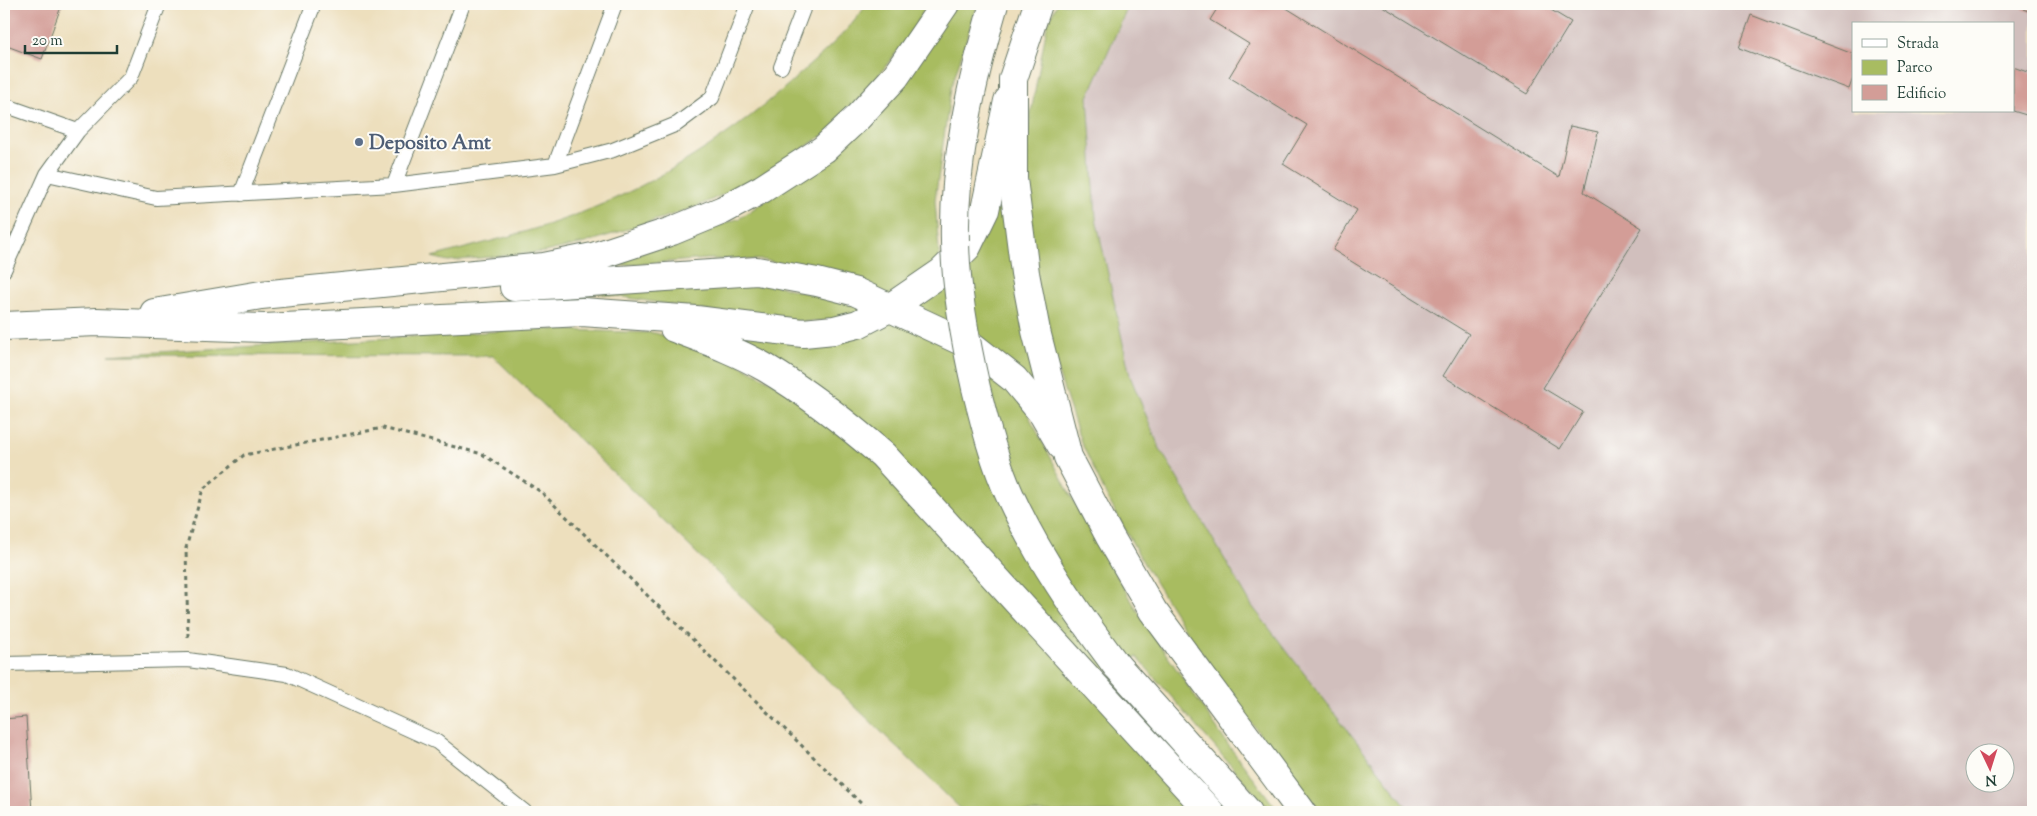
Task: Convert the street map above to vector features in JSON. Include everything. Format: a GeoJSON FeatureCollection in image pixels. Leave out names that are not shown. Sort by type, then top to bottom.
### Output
{"type":"FeatureCollection","features":[{"type":"Feature","properties":{"kind":"street"},"geometry":{"type":"LineString","coordinates":[[97,322],[261,295],[544,267],[593,257],[672,231],[723,210],[762,189],[824,149],[858,117],[895,77],[945,4]]}},
{"type":"Feature","properties":{"kind":"street"},"geometry":{"type":"LineString","coordinates":[[994,4],[968,110],[957,194],[955,242],[965,340],[987,433],[1010,495],[1041,555],[1077,613],[1116,665],[1248,812]]}},
{"type":"Feature","properties":{"kind":"street"},"geometry":{"type":"LineString","coordinates":[[4,326],[97,322],[265,328],[582,312],[696,320],[803,333],[834,330],[858,324],[891,307],[942,272],[967,247],[985,210],[992,167],[1013,79],[1038,4]]}},
{"type":"Feature","properties":{"kind":"street"},"geometry":{"type":"LineString","coordinates":[[1013,79],[1013,179],[1024,273],[1036,331],[1068,457]]}},
{"type":"Feature","properties":{"kind":"street"},"geometry":{"type":"LineString","coordinates":[[261,295],[428,293],[757,271],[848,290],[891,307],[972,346],[1014,379],[1043,414],[1152,611],[1302,812]]}},
{"type":"Feature","properties":{"kind":"street"},"geometry":{"type":"LineString","coordinates":[[644,317],[715,344],[764,367],[826,407],[883,455],[1210,812]]}},
{"type":"Feature","properties":{"kind":"lane"},"geometry":{"type":"LineString","coordinates":[[4,270],[47,174],[78,131],[132,77],[159,4]]}},
{"type":"Feature","properties":{"kind":"lane"},"geometry":{"type":"LineString","coordinates":[[241,194],[314,4]]}},
{"type":"Feature","properties":{"kind":"lane"},"geometry":{"type":"LineString","coordinates":[[394,185],[463,4]]}},
{"type":"Feature","properties":{"kind":"lane"},"geometry":{"type":"LineString","coordinates":[[555,165],[615,4]]}},
{"type":"Feature","properties":{"kind":"lane"},"geometry":{"type":"LineString","coordinates":[[47,174],[156,198],[394,185],[555,165],[613,150],[677,124],[712,98],[748,4]]}},
{"type":"Feature","properties":{"kind":"lane"},"geometry":{"type":"LineString","coordinates":[[781,67],[805,4]]}},
{"type":"Feature","properties":{"kind":"lane"},"geometry":{"type":"LineString","coordinates":[[4,105],[78,131]]}},
{"type":"Feature","properties":{"kind":"lane"},"geometry":{"type":"LineString","coordinates":[[4,664],[188,660],[288,674],[437,742],[525,812]]}},
{"type":"Feature","properties":{"kind":"path"},"geometry":{"type":"LineString","coordinates":[[188,660],[186,548],[203,488],[244,455],[383,428],[482,454],[541,492],[870,812]]}},
{"type":"Feature","properties":{"kind":"shaded area"},"geometry":{"type":"Polygon","coordinates":[[[1129,4],[2033,4],[2033,812],[1411,812],[1252,606],[1159,447],[1130,376],[1096,218],[1088,97],[1129,4]]]}},
{"type":"Feature","properties":{"kind":"green space"},"geometry":{"type":"Polygon","coordinates":[[[867,4],[928,4],[905,41],[866,92],[828,132],[759,178],[696,207],[585,243],[544,252],[448,261],[432,257],[521,233],[573,216],[635,189],[665,173],[723,136],[777,95],[837,40],[867,4]]]}},
{"type":"Feature","properties":{"kind":"green space"},"geometry":{"type":"Polygon","coordinates":[[[957,4],[978,4],[951,88],[935,200],[940,264],[890,296],[765,260],[708,259],[599,267],[740,218],[772,196],[957,4]]]}},
{"type":"Feature","properties":{"kind":"green space"},"geometry":{"type":"Polygon","coordinates":[[[1057,4],[1129,4],[1088,97],[1096,218],[1130,376],[1159,447],[1252,606],[1411,812],[1322,812],[1263,739],[1186,631],[1144,564],[1107,497],[1081,442],[1053,357],[1034,273],[1023,174],[1029,124],[1047,25],[1057,4]]]}},
{"type":"Feature","properties":{"kind":"green space"},"geometry":{"type":"Polygon","coordinates":[[[1005,182],[1042,394],[911,308],[1005,182]]]}},
{"type":"Feature","properties":{"kind":"green space"},"geometry":{"type":"Polygon","coordinates":[[[751,279],[869,309],[836,320],[783,323],[598,293],[751,279]]]}},
{"type":"Feature","properties":{"kind":"green space"},"geometry":{"type":"Polygon","coordinates":[[[893,317],[992,370],[1022,403],[1082,517],[1143,620],[1226,742],[1279,812],[1271,812],[1137,657],[1098,672],[813,385],[734,335],[893,317]]]}},
{"type":"Feature","properties":{"kind":"green space"},"geometry":{"type":"Polygon","coordinates":[[[535,329],[655,333],[716,352],[778,385],[871,456],[1198,812],[964,812],[493,356],[109,355],[535,329]]]}},
{"type":"Feature","properties":{"kind":"building"},"geometry":{"type":"Polygon","coordinates":[[[4,4],[62,4],[42,59],[4,45],[4,4]]]}},
{"type":"Feature","properties":{"kind":"building"},"geometry":{"type":"Polygon","coordinates":[[[1220,4],[1280,4],[1559,177],[1570,126],[1598,132],[1584,192],[1642,228],[1543,388],[1583,412],[1560,449],[1443,376],[1469,334],[1333,250],[1357,210],[1283,164],[1307,125],[1229,77],[1249,44],[1210,20],[1220,4]]]}},
{"type":"Feature","properties":{"kind":"building"},"geometry":{"type":"Polygon","coordinates":[[[1379,4],[1541,4],[1571,22],[1527,94],[1379,4]]]}},
{"type":"Feature","properties":{"kind":"building"},"geometry":{"type":"Polygon","coordinates":[[[2025,4],[2033,4],[2033,13],[2023,9],[2025,4]]]}},
{"type":"Feature","properties":{"kind":"building"},"geometry":{"type":"Polygon","coordinates":[[[1751,15],[1852,54],[1852,81],[1849,89],[1739,48],[1751,15]]]}},
{"type":"Feature","properties":{"kind":"building"},"geometry":{"type":"Polygon","coordinates":[[[2014,67],[2033,74],[2033,117],[2014,111],[2014,67]]]}},
{"type":"Feature","properties":{"kind":"building"},"geometry":{"type":"Polygon","coordinates":[[[26,717],[32,812],[4,812],[4,719],[26,717]]]}},
{"type":"Feature","properties":{"kind":"place","name":"Deposito Amt"},"geometry":{"type":"Point","coordinates":[359,142]}}]}
